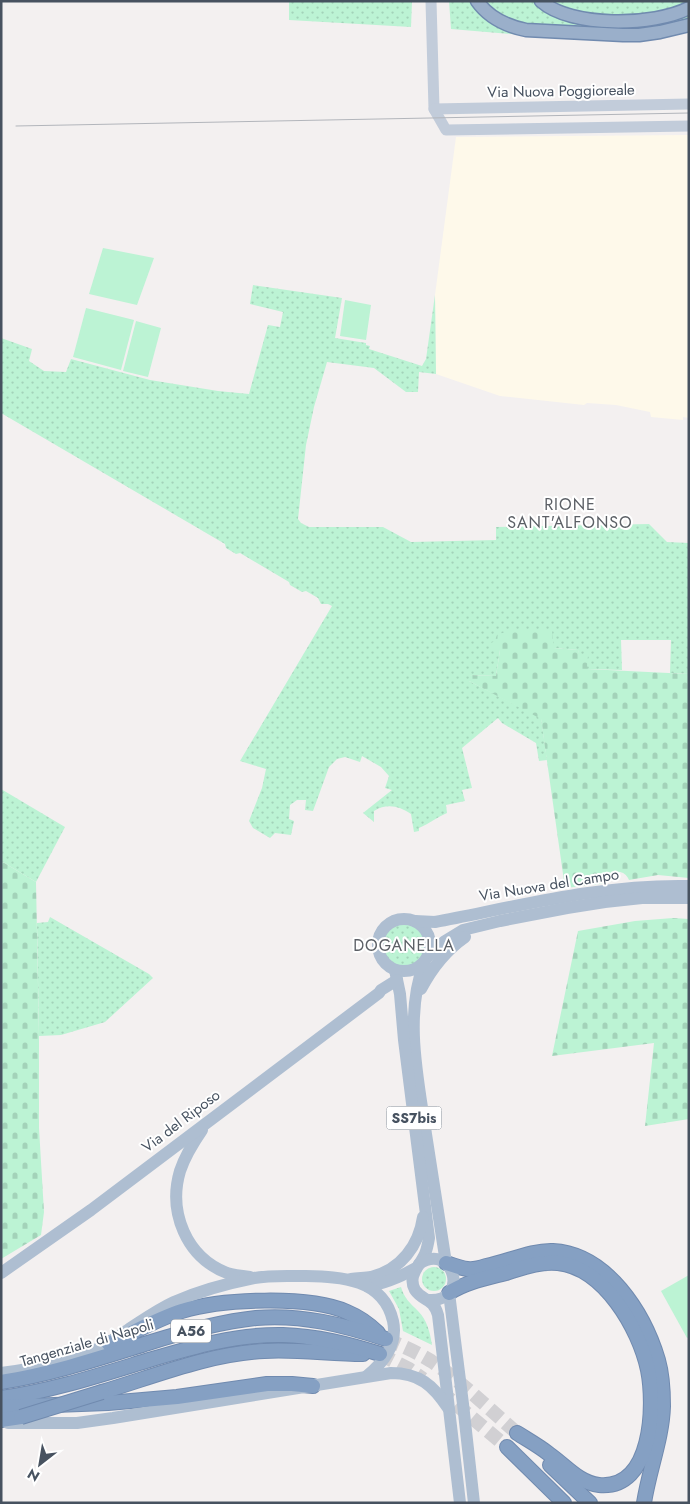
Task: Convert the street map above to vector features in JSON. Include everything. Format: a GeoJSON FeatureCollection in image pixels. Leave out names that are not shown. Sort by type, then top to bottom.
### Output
{"type":"FeatureCollection","features":[{"type":"Feature","properties":{"kind":"highway"},"geometry":{"type":"LineString","coordinates":[[477,1],[492,16],[506,25],[526,30],[623,35],[660,32],[689,25]]}},
{"type":"Feature","properties":{"kind":"highway"},"geometry":{"type":"LineString","coordinates":[[541,1],[558,12],[577,18],[608,21],[641,20],[676,13],[689,8]]}},
{"type":"Feature","properties":{"kind":"highway"},"geometry":{"type":"LineString","coordinates":[[446,1263],[462,1268],[475,1269],[543,1252],[564,1253],[574,1255],[593,1264],[618,1288],[636,1311],[648,1335],[658,1362],[661,1381],[662,1418],[644,1503]]}},
{"type":"Feature","properties":{"kind":"highway"},"geometry":{"type":"LineString","coordinates":[[449,1293],[467,1284],[533,1265],[547,1263],[564,1264],[581,1270],[614,1299],[634,1329],[642,1348],[651,1390],[651,1409],[644,1451],[641,1460],[631,1474],[624,1480],[608,1485],[591,1484],[517,1433],[590,1503]]}},
{"type":"Feature","properties":{"kind":"highway","name":"Tangenziale di Napoli"},"geometry":{"type":"LineString","coordinates":[[1,1382],[50,1372],[202,1328],[256,1318],[310,1320],[363,1331],[385,1339],[371,1326],[345,1311],[318,1304],[268,1301],[202,1306],[181,1312],[109,1344]]}},
{"type":"Feature","properties":{"kind":"highway","name":"A56"},"geometry":{"type":"LineString","coordinates":[[1,1398],[42,1391],[218,1341],[251,1336],[307,1336],[331,1340],[380,1354],[265,1351],[240,1354],[212,1359],[1,1421]]}},
{"type":"Feature","properties":{"kind":"highway"},"geometry":{"type":"LineString","coordinates":[[1,1407],[108,1403],[177,1397],[267,1384],[313,1386]]}},
{"type":"Feature","properties":{"kind":"highway"},"geometry":{"type":"LineString","coordinates":[[507,1447],[564,1503]]}},
{"type":"Feature","properties":{"kind":"highway"},"geometry":{"type":"LineString","coordinates":[[539,1478],[558,1503]]}},
{"type":"Feature","properties":{"kind":"main road"},"geometry":{"type":"LineString","coordinates":[[432,1],[434,109],[446,130],[689,126]]}},
{"type":"Feature","properties":{"kind":"main road","name":"Via Nuova Poggioreale"},"geometry":{"type":"LineString","coordinates":[[434,109],[689,104]]}},
{"type":"Feature","properties":{"kind":"main road","name":"Via Nuova del Campo"},"geometry":{"type":"LineString","coordinates":[[415,921],[435,922],[604,891],[640,887],[689,886]]}},
{"type":"Feature","properties":{"kind":"main road","name":"Via Nuova del Campo"},"geometry":{"type":"LineString","coordinates":[[426,959],[445,941],[463,930],[605,902],[642,898],[689,898]]}},
{"type":"Feature","properties":{"kind":"main road"},"geometry":{"type":"LineString","coordinates":[[414,1003],[419,976],[426,959],[430,948],[427,932],[415,921],[408,919],[397,920],[384,928],[378,946],[383,960],[396,975],[418,968],[426,959]]}},
{"type":"Feature","properties":{"kind":"main road"},"geometry":{"type":"LineString","coordinates":[[414,1003],[438,960],[458,942],[483,926]]}},
{"type":"Feature","properties":{"kind":"main road","name":"Via del Riposo"},"geometry":{"type":"LineString","coordinates":[[1,1273],[91,1210],[379,993],[396,975]]}},
{"type":"Feature","properties":{"kind":"main road","name":"SS7bis"},"geometry":{"type":"LineString","coordinates":[[396,975],[400,994],[428,1244],[425,1255],[413,1274],[413,1285],[419,1294],[429,1300],[436,1308],[438,1315],[460,1503]]}},
{"type":"Feature","properties":{"kind":"main road"},"geometry":{"type":"LineString","coordinates":[[379,993],[400,994]]}},
{"type":"Feature","properties":{"kind":"main road","name":"SS7bis"},"geometry":{"type":"LineString","coordinates":[[414,1003],[413,1019],[418,1074],[446,1263],[450,1266],[454,1277],[454,1283],[449,1293],[474,1503]]}},
{"type":"Feature","properties":{"kind":"main road"},"geometry":{"type":"LineString","coordinates":[[207,1122],[190,1148],[180,1172],[177,1187],[177,1214],[182,1229],[198,1253],[228,1273],[255,1278]]}},
{"type":"Feature","properties":{"kind":"main road"},"geometry":{"type":"LineString","coordinates":[[347,1280],[371,1277],[382,1273],[400,1262],[408,1254],[422,1228],[425,1207]]}},
{"type":"Feature","properties":{"kind":"main road"},"geometry":{"type":"LineString","coordinates":[[366,1286],[394,1280],[429,1259],[446,1263]]}},
{"type":"Feature","properties":{"kind":"main road"},"geometry":{"type":"LineString","coordinates":[[1,1373],[59,1362],[85,1354],[109,1344],[155,1312],[177,1301],[204,1292],[255,1278],[310,1276],[347,1280],[366,1286],[385,1301],[391,1312],[394,1324],[393,1337],[385,1359],[367,1376]]}},
{"type":"Feature","properties":{"kind":"main road"},"geometry":{"type":"LineString","coordinates":[[429,1300],[440,1299],[449,1293]]}},
{"type":"Feature","properties":{"kind":"main road"},"geometry":{"type":"LineString","coordinates":[[1,1421],[78,1423],[391,1373],[412,1375],[422,1380],[440,1395],[449,1410]]}},
{"type":"Feature","properties":{"kind":"shaded area"},"geometry":{"type":"Polygon","coordinates":[[[689,135],[689,418],[683,417],[683,420],[651,417],[650,412],[616,405],[587,403],[584,405],[500,396],[436,374],[435,295],[456,137],[689,135]]]}},
{"type":"Feature","properties":{"kind":"green space"},"geometry":{"type":"Polygon","coordinates":[[[289,1],[412,1],[411,27],[289,20],[289,1]]]}},
{"type":"Feature","properties":{"kind":"green space"},"geometry":{"type":"Polygon","coordinates":[[[449,1],[470,1],[480,14],[498,25],[497,14],[484,1],[689,1],[675,9],[634,15],[689,15],[689,33],[523,35],[451,29],[449,1]]]}},
{"type":"Feature","properties":{"kind":"green space"},"geometry":{"type":"Polygon","coordinates":[[[103,248],[154,258],[137,305],[89,294],[103,248]]]}},
{"type":"Feature","properties":{"kind":"green space"},"geometry":{"type":"Polygon","coordinates":[[[253,285],[342,298],[335,338],[366,343],[366,345],[370,346],[369,349],[422,366],[426,359],[435,295],[436,374],[419,372],[418,392],[406,392],[374,368],[327,362],[314,407],[306,445],[298,519],[301,523],[309,527],[383,527],[411,542],[496,540],[496,527],[649,524],[667,542],[689,543],[689,674],[670,673],[671,640],[621,640],[622,670],[587,669],[579,656],[578,650],[554,648],[500,650],[496,676],[469,675],[469,681],[541,718],[547,760],[539,761],[536,743],[502,723],[498,718],[462,748],[472,788],[462,790],[465,801],[446,805],[447,813],[419,828],[419,831],[414,832],[411,814],[397,807],[388,806],[374,811],[374,822],[363,813],[392,790],[385,788],[389,776],[381,767],[362,756],[360,762],[345,757],[337,759],[329,767],[313,811],[305,810],[306,800],[297,800],[290,805],[289,819],[294,821],[291,835],[275,833],[270,838],[253,828],[249,821],[262,788],[266,769],[240,761],[332,606],[321,604],[318,598],[306,591],[302,592],[290,585],[289,582],[240,553],[236,554],[226,548],[225,544],[1,413],[1,338],[32,349],[29,361],[44,371],[66,372],[71,359],[150,380],[249,394],[268,325],[280,327],[283,312],[250,304],[253,285]]]}},
{"type":"Feature","properties":{"kind":"green space"},"geometry":{"type":"Polygon","coordinates":[[[345,300],[371,305],[366,340],[340,336],[345,300]]]}},
{"type":"Feature","properties":{"kind":"green space"},"geometry":{"type":"Polygon","coordinates":[[[86,308],[134,320],[121,370],[73,357],[86,308]]]}},
{"type":"Feature","properties":{"kind":"green space"},"geometry":{"type":"Polygon","coordinates":[[[136,321],[161,328],[148,377],[123,371],[136,321]]]}},
{"type":"Feature","properties":{"kind":"green space"},"geometry":{"type":"Polygon","coordinates":[[[511,630],[552,631],[554,648],[578,650],[580,656],[588,654],[587,669],[689,674],[689,878],[658,875],[629,880],[621,872],[617,872],[611,875],[608,883],[565,888],[541,719],[469,681],[469,675],[496,676],[500,650],[489,650],[489,644],[495,641],[497,635],[511,630]]]}},
{"type":"Feature","properties":{"kind":"green space"},"geometry":{"type":"Polygon","coordinates":[[[1,789],[65,827],[36,882],[1,861],[1,789]]]}},
{"type":"Feature","properties":{"kind":"green space"},"geometry":{"type":"Polygon","coordinates":[[[1,861],[36,882],[39,1128],[44,1212],[41,1235],[1,1259],[1,861]]]}},
{"type":"Feature","properties":{"kind":"green space"},"geometry":{"type":"Polygon","coordinates":[[[50,917],[153,978],[105,1022],[61,1035],[39,1036],[37,923],[48,922],[50,917]]]}},
{"type":"Feature","properties":{"kind":"green space"},"geometry":{"type":"Polygon","coordinates":[[[673,918],[689,919],[689,1119],[645,1126],[654,1043],[552,1056],[578,931],[635,921],[673,918]]]}},
{"type":"Feature","properties":{"kind":"green space"},"geometry":{"type":"Polygon","coordinates":[[[400,923],[408,923],[420,929],[426,945],[420,961],[408,967],[400,967],[388,961],[382,949],[382,941],[388,929],[400,923]]]}},
{"type":"Feature","properties":{"kind":"green space"},"geometry":{"type":"Polygon","coordinates":[[[434,1267],[443,1270],[446,1279],[443,1288],[434,1291],[425,1288],[422,1279],[425,1270],[434,1267]]]}},
{"type":"Feature","properties":{"kind":"green space"},"geometry":{"type":"Polygon","coordinates":[[[689,1275],[689,1337],[687,1338],[661,1291],[689,1275]]]}},
{"type":"Feature","properties":{"kind":"green space"},"geometry":{"type":"Polygon","coordinates":[[[401,1287],[410,1303],[426,1322],[432,1345],[403,1331],[399,1309],[389,1291],[401,1287]]]}},
{"type":"Feature","properties":{"kind":"tunnel"},"geometry":{"type":"LineString","coordinates":[[386,1339],[431,1361],[517,1433]]}},
{"type":"Feature","properties":{"kind":"tunnel"},"geometry":{"type":"LineString","coordinates":[[380,1354],[409,1369],[423,1379]]}},
{"type":"Feature","properties":{"kind":"tunnel"},"geometry":{"type":"LineString","coordinates":[[440,1391],[507,1447]]}},
{"type":"Feature","properties":{"kind":"tram line"},"geometry":{"type":"LineString","coordinates":[[16,126],[689,113]]}},
{"type":"Feature","properties":{"kind":"district","name":"RIONE SANT'ALFONSO"},"geometry":{"type":"Point","coordinates":[570,513]}},
{"type":"Feature","properties":{"kind":"district","name":"DOGANELLA"},"geometry":{"type":"Point","coordinates":[404,945]}}]}
